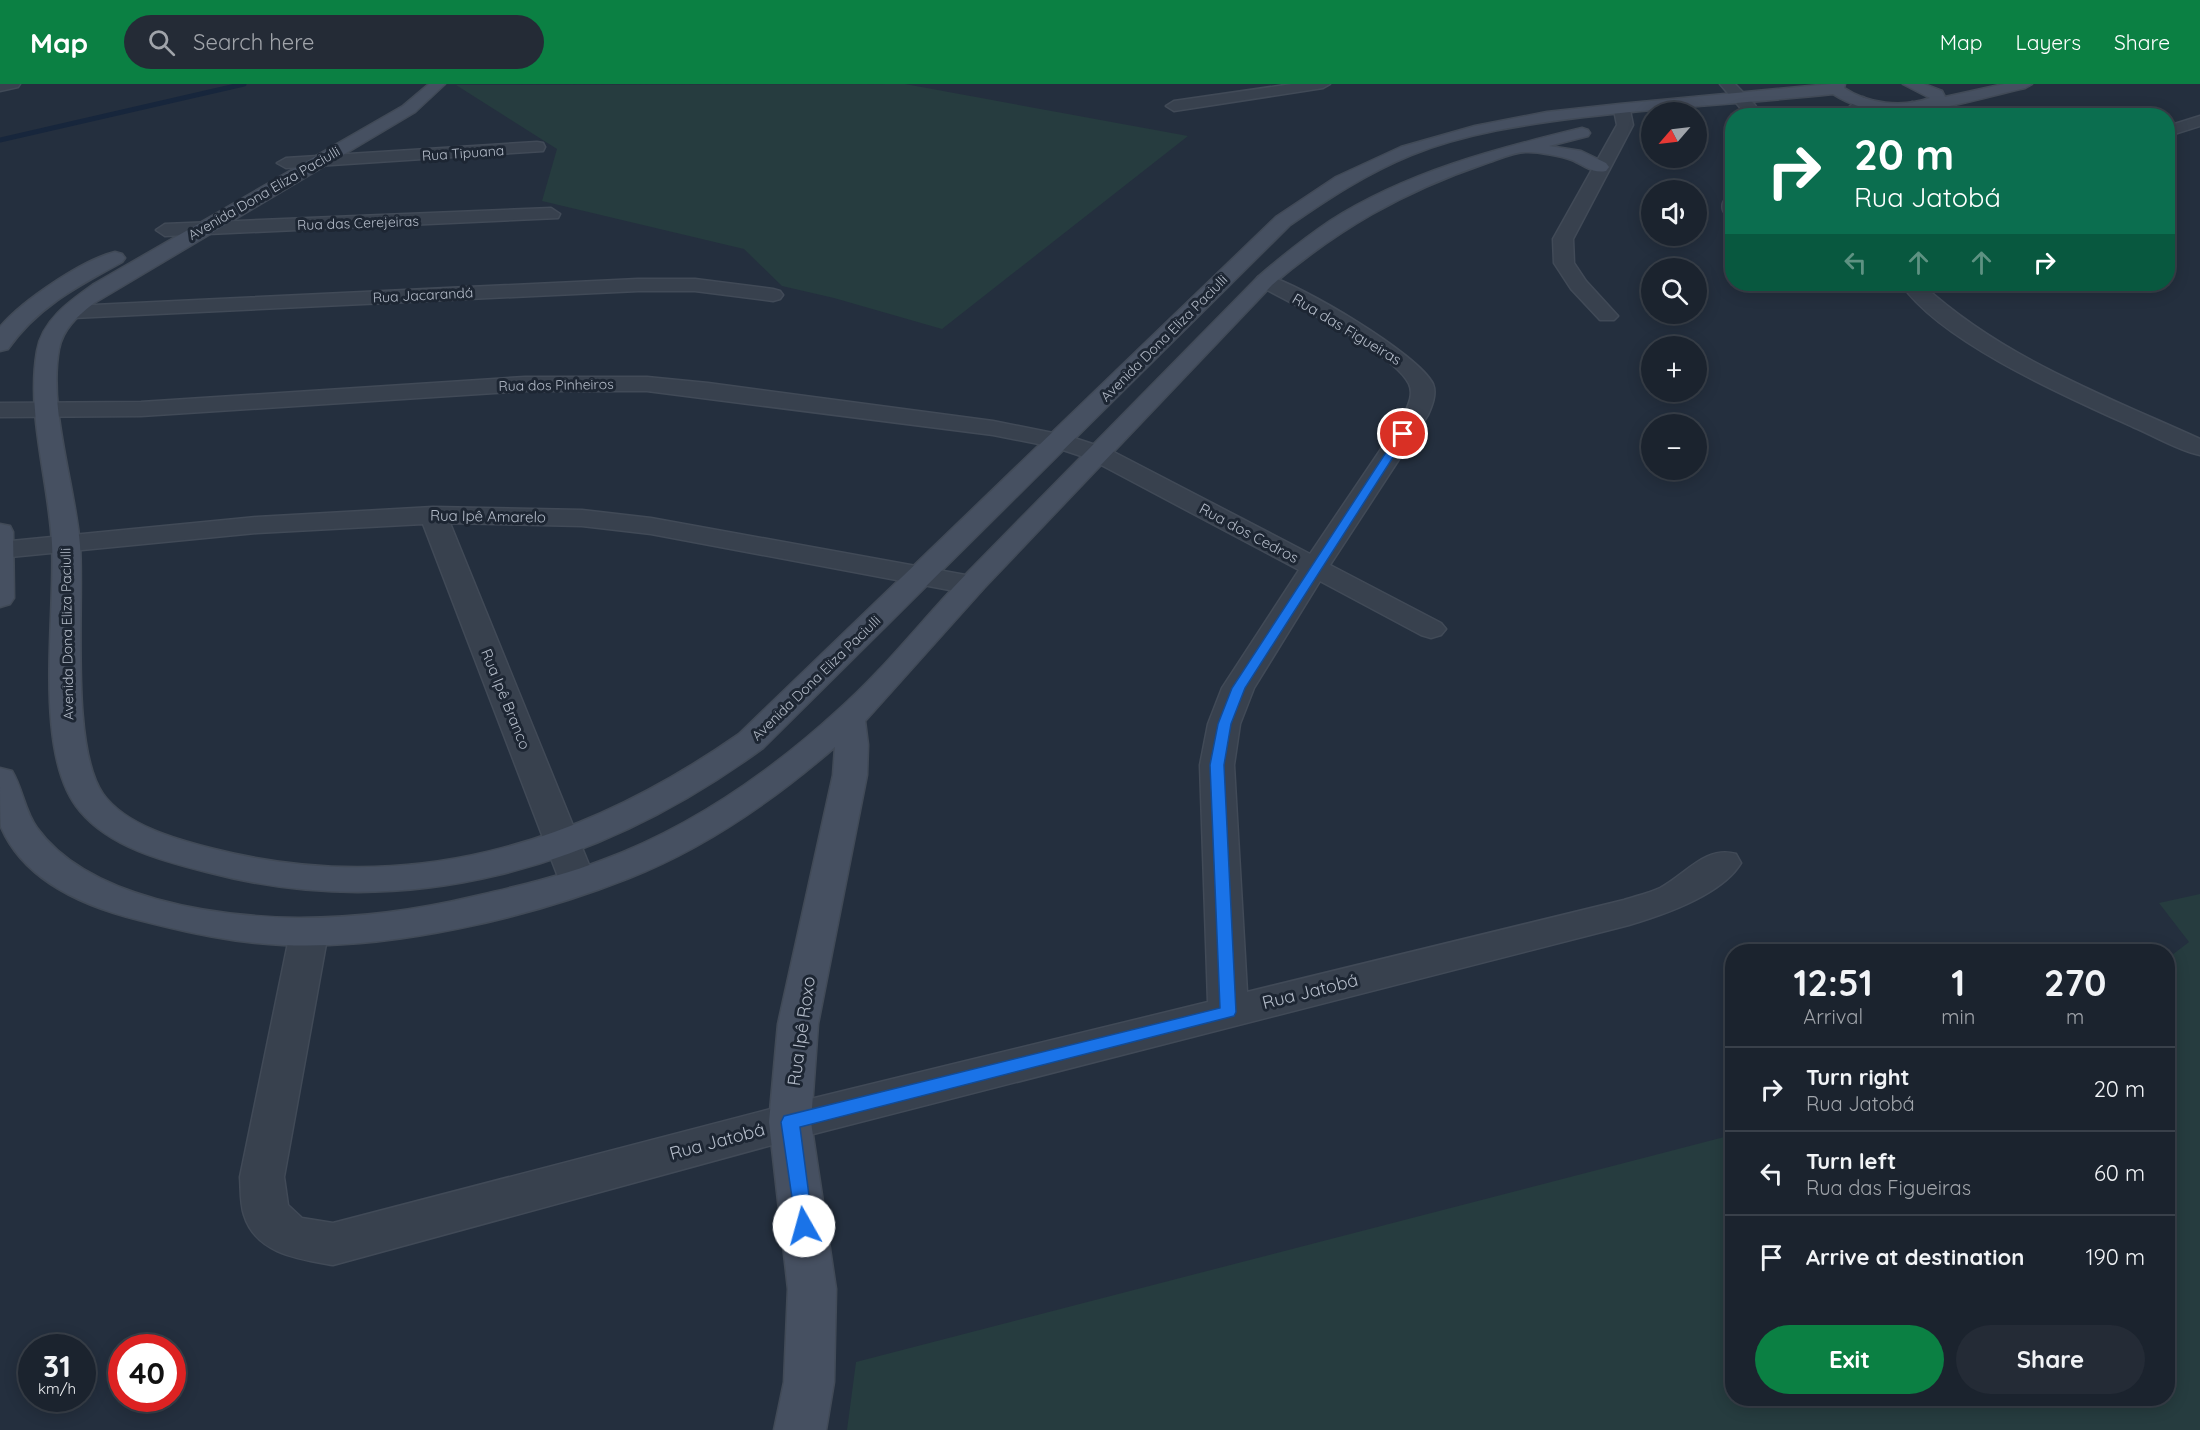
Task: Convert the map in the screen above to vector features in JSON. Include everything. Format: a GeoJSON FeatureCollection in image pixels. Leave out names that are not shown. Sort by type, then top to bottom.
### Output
{"type":"FeatureCollection","features":[{"type":"Feature","properties":{"kind":"street"},"geometry":{"type":"LineString","coordinates":[[0,86],[13,84]]}},
{"type":"Feature","properties":{"kind":"street","name":"Avenida Dona Eliza Paciulli"},"geometry":{"type":"LineString","coordinates":[[0,344],[5,334],[24,314],[64,287],[286,163],[419,84]]}},
{"type":"Feature","properties":{"kind":"street","name":"Avenida Dona Eliza Paciulli"},"geometry":{"type":"LineString","coordinates":[[438,84],[409,109],[121,278],[73,312],[53,333],[48,345],[50,411],[66,542],[68,722],[75,763],[88,799],[114,822],[161,846],[217,864],[284,877],[351,880],[414,878],[469,868],[563,843],[624,819],[672,794],[751,741],[1306,201],[1336,182],[1381,160],[1453,137],[1544,119],[1613,123],[1641,122]]}},
{"type":"Feature","properties":{"kind":"street"},"geometry":{"type":"LineString","coordinates":[[1174,106],[1323,84]]}},
{"type":"Feature","properties":{"kind":"street"},"geometry":{"type":"LineString","coordinates":[[1727,84],[1744,104]]}},
{"type":"Feature","properties":{"kind":"street"},"geometry":{"type":"LineString","coordinates":[[1910,84],[1936,94],[1938,100],[1928,105]]}},
{"type":"Feature","properties":{"kind":"street"},"geometry":{"type":"LineString","coordinates":[[1837,85],[1859,101],[1912,107],[2025,84]]}},
{"type":"Feature","properties":{"kind":"street","name":"Avenida Dona Eliza Paciulli"},"geometry":{"type":"LineString","coordinates":[[1707,112],[1837,85]]}},
{"type":"Feature","properties":{"kind":"street"},"geometry":{"type":"LineString","coordinates":[[1853,108],[1859,101]]}},
{"type":"Feature","properties":{"kind":"street","name":"Avenida Dona Eliza Paciulli"},"geometry":{"type":"LineString","coordinates":[[0,778],[3,796],[21,834],[53,869],[108,898],[208,923],[259,932],[309,933],[424,922],[578,882],[635,861],[742,803],[791,767],[849,719],[971,585],[1265,281],[1316,237],[1371,203],[1443,171],[1613,123],[1744,104],[1859,101]]}},
{"type":"Feature","properties":{"kind":"street"},"geometry":{"type":"LineString","coordinates":[[2175,129],[2200,120]]}},
{"type":"Feature","properties":{"kind":"street"},"geometry":{"type":"LineString","coordinates":[[1607,316],[1578,285],[1564,263],[1563,239],[1600,167],[1613,123]]}},
{"type":"Feature","properties":{"kind":"street","name":"Rua Tipuana"},"geometry":{"type":"LineString","coordinates":[[348,145],[390,158]]}},
{"type":"Feature","properties":{"kind":"street","name":"Rua Tipuana"},"geometry":{"type":"LineString","coordinates":[[286,163],[537,147]]}},
{"type":"Feature","properties":{"kind":"street"},"geometry":{"type":"LineString","coordinates":[[1516,149],[1563,152],[1600,167]]}},
{"type":"Feature","properties":{"kind":"street","name":"Rua das Cerejeiras"},"geometry":{"type":"LineString","coordinates":[[165,230],[550,214]]}},
{"type":"Feature","properties":{"kind":"street","name":"Rua das Figueiras"},"geometry":{"type":"LineString","coordinates":[[1228,1012],[1217,765],[1224,724],[1238,688],[1314,568],[1416,415],[1423,399],[1421,383],[1410,368],[1390,352],[1265,281]]}},
{"type":"Feature","properties":{"kind":"street","name":"Rua Jacarandá"},"geometry":{"type":"LineString","coordinates":[[73,312],[638,285],[695,285],[773,295]]}},
{"type":"Feature","properties":{"kind":"street"},"geometry":{"type":"LineString","coordinates":[[1918,291],[1941,312],[2001,352],[2200,448]]}},
{"type":"Feature","properties":{"kind":"street","name":"Rua dos Pinheiros"},"geometry":{"type":"LineString","coordinates":[[0,410],[141,409],[525,384],[647,384],[708,390],[958,424],[1059,441],[1099,454]]}},
{"type":"Feature","properties":{"kind":"street","name":"Rua dos Cedros"},"geometry":{"type":"LineString","coordinates":[[1099,454],[1431,629]]}},
{"type":"Feature","properties":{"kind":"street","name":"Rua Ipê Amarelo"},"geometry":{"type":"LineString","coordinates":[[1,541],[66,542],[257,525],[433,515],[582,518],[651,526],[971,585]]}},
{"type":"Feature","properties":{"kind":"street","name":"Rua Ipê Branco"},"geometry":{"type":"LineString","coordinates":[[433,515],[578,882]]}},
{"type":"Feature","properties":{"kind":"street"},"geometry":{"type":"LineString","coordinates":[[0,598],[1,541]]}},
{"type":"Feature","properties":{"kind":"street","name":"Rua Ipê Roxo"},"geometry":{"type":"LineString","coordinates":[[801,1430],[809,1382],[812,1289],[790,1122],[798,1024],[850,775],[852,745],[849,719]]}},
{"type":"Feature","properties":{"kind":"street","name":"Rua Jatobá"},"geometry":{"type":"LineString","coordinates":[[309,933],[262,1177],[266,1214],[290,1237],[333,1244],[790,1122],[1629,912],[1673,897],[1723,863]]}},
{"type":"Feature","properties":{"kind":"green space"},"geometry":{"type":"Polygon","coordinates":[[[905,84],[1188,136],[942,329],[834,298],[782,286],[744,249],[542,201],[557,149],[456,85],[905,84]]]}},
{"type":"Feature","properties":{"kind":"green space"},"geometry":{"type":"Polygon","coordinates":[[[2200,894],[2200,1430],[847,1430],[856,1362],[1725,1137],[1725,1406],[2175,1406],[2175,953],[2189,942],[2159,903],[2200,894]]]}},
{"type":"Feature","properties":{"kind":"waterway"},"geometry":{"type":"LineString","coordinates":[[0,140],[244,84]]}},
{"type":"Feature","properties":{"kind":"route"},"geometry":{"type":"LineString","coordinates":[[804,1226],[790,1122],[1228,1012],[1217,765],[1224,724],[1238,688],[1403,434]]}}]}
